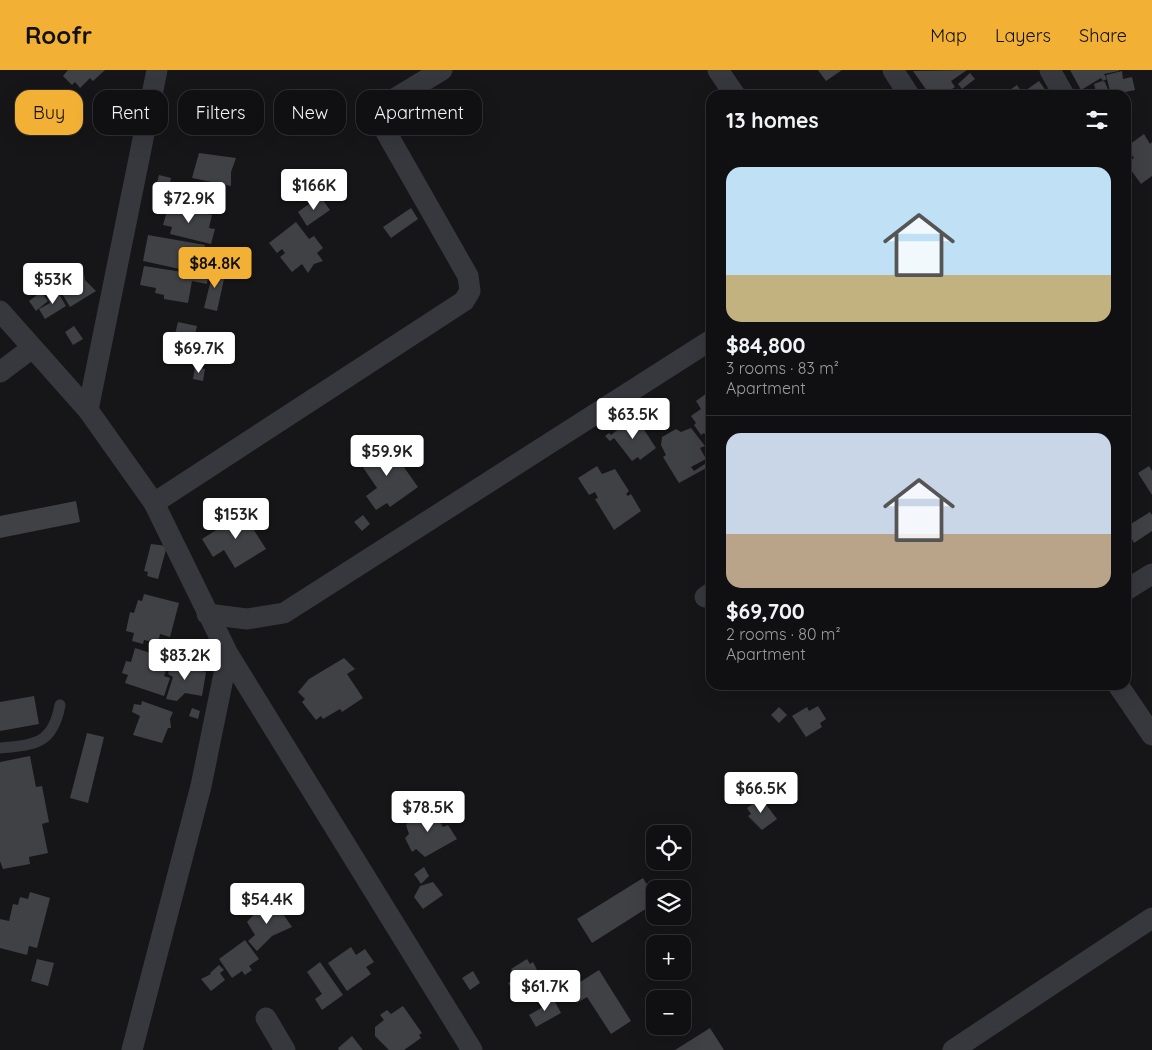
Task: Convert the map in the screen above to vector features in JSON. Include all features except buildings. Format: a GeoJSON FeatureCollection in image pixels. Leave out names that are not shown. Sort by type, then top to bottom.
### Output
{"type":"FeatureCollection","features":[{"type":"Feature","properties":{"kind":"street"},"geometry":{"type":"LineString","coordinates":[[88,410],[157,70]]}},
{"type":"Feature","properties":{"kind":"street"},"geometry":{"type":"LineString","coordinates":[[154,503],[464,301],[470,291],[468,276],[382,125],[381,114],[389,102],[442,70]]}},
{"type":"Feature","properties":{"kind":"street"},"geometry":{"type":"LineString","coordinates":[[893,70],[906,90]]}},
{"type":"Feature","properties":{"kind":"street"},"geometry":{"type":"LineString","coordinates":[[1050,70],[1061,90]]}},
{"type":"Feature","properties":{"kind":"street"},"geometry":{"type":"LineString","coordinates":[[0,311],[88,410],[154,503],[228,654],[472,1050]]}},
{"type":"Feature","properties":{"kind":"street"},"geometry":{"type":"LineString","coordinates":[[207,614],[247,619],[284,613],[706,343]]}},
{"type":"Feature","properties":{"kind":"street"},"geometry":{"type":"LineString","coordinates":[[0,372],[32,348]]}},
{"type":"Feature","properties":{"kind":"street"},"geometry":{"type":"LineString","coordinates":[[1131,587],[1152,574]]}},
{"type":"Feature","properties":{"kind":"street"},"geometry":{"type":"LineString","coordinates":[[132,1050],[201,786],[228,654]]}},
{"type":"Feature","properties":{"kind":"street"},"geometry":{"type":"LineString","coordinates":[[1121,690],[1152,735]]}},
{"type":"Feature","properties":{"kind":"street"},"geometry":{"type":"LineString","coordinates":[[952,1048],[1152,918]]}},
{"type":"Feature","properties":{"kind":"street"},"geometry":{"type":"LineString","coordinates":[[266,1018],[285,1050]]}},
{"type":"Feature","properties":{"kind":"lane"},"geometry":{"type":"LineString","coordinates":[[0,748],[27,746],[40,742],[51,733],[58,719],[60,705]]}}]}
